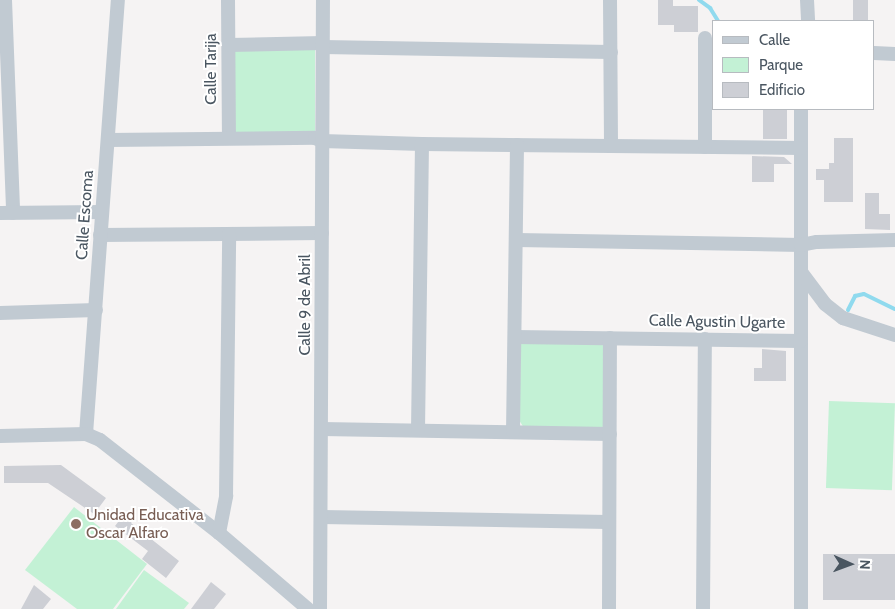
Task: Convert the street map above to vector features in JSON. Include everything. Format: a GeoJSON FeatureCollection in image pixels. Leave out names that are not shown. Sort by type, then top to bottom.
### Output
{"type":"FeatureCollection","features":[{"type":"Feature","properties":{"kind":"street"},"geometry":{"type":"LineString","coordinates":[[6,0],[6,213],[102,212]]}},
{"type":"Feature","properties":{"kind":"street","name":"Calle Escoma"},"geometry":{"type":"LineString","coordinates":[[86,434],[118,0]]}},
{"type":"Feature","properties":{"kind":"street","name":"Calle Tarija"},"geometry":{"type":"LineString","coordinates":[[228,0],[229,138]]}},
{"type":"Feature","properties":{"kind":"street","name":"Calle 9 de Abril"},"geometry":{"type":"LineString","coordinates":[[320,609],[322,518],[323,0]]}},
{"type":"Feature","properties":{"kind":"street"},"geometry":{"type":"LineString","coordinates":[[610,0],[611,146]]}},
{"type":"Feature","properties":{"kind":"street"},"geometry":{"type":"LineString","coordinates":[[807,0],[808,20]]}},
{"type":"Feature","properties":{"kind":"street"},"geometry":{"type":"LineString","coordinates":[[705,38],[705,147]]}},
{"type":"Feature","properties":{"kind":"street"},"geometry":{"type":"LineString","coordinates":[[229,44],[611,52]]}},
{"type":"Feature","properties":{"kind":"street"},"geometry":{"type":"LineString","coordinates":[[875,53],[895,54]]}},
{"type":"Feature","properties":{"kind":"street"},"geometry":{"type":"LineString","coordinates":[[801,110],[801,341]]}},
{"type":"Feature","properties":{"kind":"street"},"geometry":{"type":"LineString","coordinates":[[108,140],[315,138],[322,142],[801,148]]}},
{"type":"Feature","properties":{"kind":"street"},"geometry":{"type":"LineString","coordinates":[[418,430],[422,144]]}},
{"type":"Feature","properties":{"kind":"street"},"geometry":{"type":"LineString","coordinates":[[513,432],[517,145]]}},
{"type":"Feature","properties":{"kind":"street"},"geometry":{"type":"LineString","coordinates":[[100,235],[322,233]]}},
{"type":"Feature","properties":{"kind":"street"},"geometry":{"type":"LineString","coordinates":[[219,533],[226,496],[229,234]]}},
{"type":"Feature","properties":{"kind":"street"},"geometry":{"type":"LineString","coordinates":[[516,240],[801,245],[816,242],[895,240]]}},
{"type":"Feature","properties":{"kind":"street"},"geometry":{"type":"LineString","coordinates":[[801,272],[825,304],[843,318],[895,336]]}},
{"type":"Feature","properties":{"kind":"street"},"geometry":{"type":"LineString","coordinates":[[0,313],[96,310]]}},
{"type":"Feature","properties":{"kind":"street","name":"Calle Agustin Ugarte"},"geometry":{"type":"LineString","coordinates":[[515,338],[801,341],[801,609]]}},
{"type":"Feature","properties":{"kind":"street"},"geometry":{"type":"LineString","coordinates":[[609,609],[610,338]]}},
{"type":"Feature","properties":{"kind":"street"},"geometry":{"type":"LineString","coordinates":[[704,609],[706,340]]}},
{"type":"Feature","properties":{"kind":"street"},"geometry":{"type":"LineString","coordinates":[[322,429],[610,434]]}},
{"type":"Feature","properties":{"kind":"street"},"geometry":{"type":"LineString","coordinates":[[0,436],[86,434],[100,440],[219,533],[308,609]]}},
{"type":"Feature","properties":{"kind":"street"},"geometry":{"type":"LineString","coordinates":[[322,518],[608,522]]}},
{"type":"Feature","properties":{"kind":"green space"},"geometry":{"type":"Polygon","coordinates":[[[235,50],[315,50],[315,133],[235,133],[235,50]]]}},
{"type":"Feature","properties":{"kind":"green space"},"geometry":{"type":"Polygon","coordinates":[[[521,343],[600,343],[605,347],[605,425],[601,428],[524,428],[519,420],[521,343]]]}},
{"type":"Feature","properties":{"kind":"green space"},"geometry":{"type":"Polygon","coordinates":[[[829,401],[895,403],[892,490],[826,488],[829,401]]]}},
{"type":"Feature","properties":{"kind":"green space"},"geometry":{"type":"Polygon","coordinates":[[[74,507],[147,564],[113,609],[77,609],[25,570],[74,507]]]}},
{"type":"Feature","properties":{"kind":"green space"},"geometry":{"type":"Polygon","coordinates":[[[144,570],[189,603],[184,609],[116,609],[144,570]]]}},
{"type":"Feature","properties":{"kind":"building"},"geometry":{"type":"Polygon","coordinates":[[[658,0],[673,0],[673,6],[698,6],[698,32],[674,32],[674,25],[658,25],[658,0]]]}},
{"type":"Feature","properties":{"kind":"building"},"geometry":{"type":"Polygon","coordinates":[[[853,0],[868,0],[868,20],[853,20],[853,0]]]}},
{"type":"Feature","properties":{"kind":"building"},"geometry":{"type":"Polygon","coordinates":[[[763,110],[787,110],[787,139],[763,139],[763,110]]]}},
{"type":"Feature","properties":{"kind":"building"},"geometry":{"type":"Polygon","coordinates":[[[834,138],[853,138],[853,202],[824,202],[824,180],[816,180],[816,169],[829,169],[829,163],[834,163],[834,138]]]}},
{"type":"Feature","properties":{"kind":"building"},"geometry":{"type":"Polygon","coordinates":[[[752,156],[784,157],[792,164],[774,164],[774,182],[752,182],[752,156]]]}},
{"type":"Feature","properties":{"kind":"building"},"geometry":{"type":"Polygon","coordinates":[[[865,193],[879,193],[879,214],[890,214],[890,230],[865,229],[865,193]]]}},
{"type":"Feature","properties":{"kind":"building"},"geometry":{"type":"Polygon","coordinates":[[[762,349],[786,351],[786,381],[754,381],[754,368],[762,368],[762,349]]]}},
{"type":"Feature","properties":{"kind":"building"},"geometry":{"type":"Polygon","coordinates":[[[61,465],[106,498],[94,514],[48,483],[4,483],[4,466],[61,465]]]}},
{"type":"Feature","properties":{"kind":"building"},"geometry":{"type":"Polygon","coordinates":[[[125,513],[133,520],[131,523],[179,561],[166,578],[142,559],[148,551],[115,526],[125,513]]]}},
{"type":"Feature","properties":{"kind":"building"},"geometry":{"type":"Polygon","coordinates":[[[823,554],[895,554],[895,600],[823,600],[823,554]]]}},
{"type":"Feature","properties":{"kind":"building"},"geometry":{"type":"Polygon","coordinates":[[[211,582],[226,594],[214,609],[191,609],[211,582]]]}},
{"type":"Feature","properties":{"kind":"building"},"geometry":{"type":"Polygon","coordinates":[[[34,585],[51,599],[43,609],[21,609],[34,585]]]}},
{"type":"Feature","properties":{"kind":"waterway"},"geometry":{"type":"LineString","coordinates":[[699,0],[710,8],[717,20]]}},
{"type":"Feature","properties":{"kind":"waterway"},"geometry":{"type":"LineString","coordinates":[[848,310],[855,296],[864,294],[895,309]]}},
{"type":"Feature","properties":{"kind":"place","name":"Unidad Educativa Oscar Alfaro"},"geometry":{"type":"Point","coordinates":[76,524]}}]}
